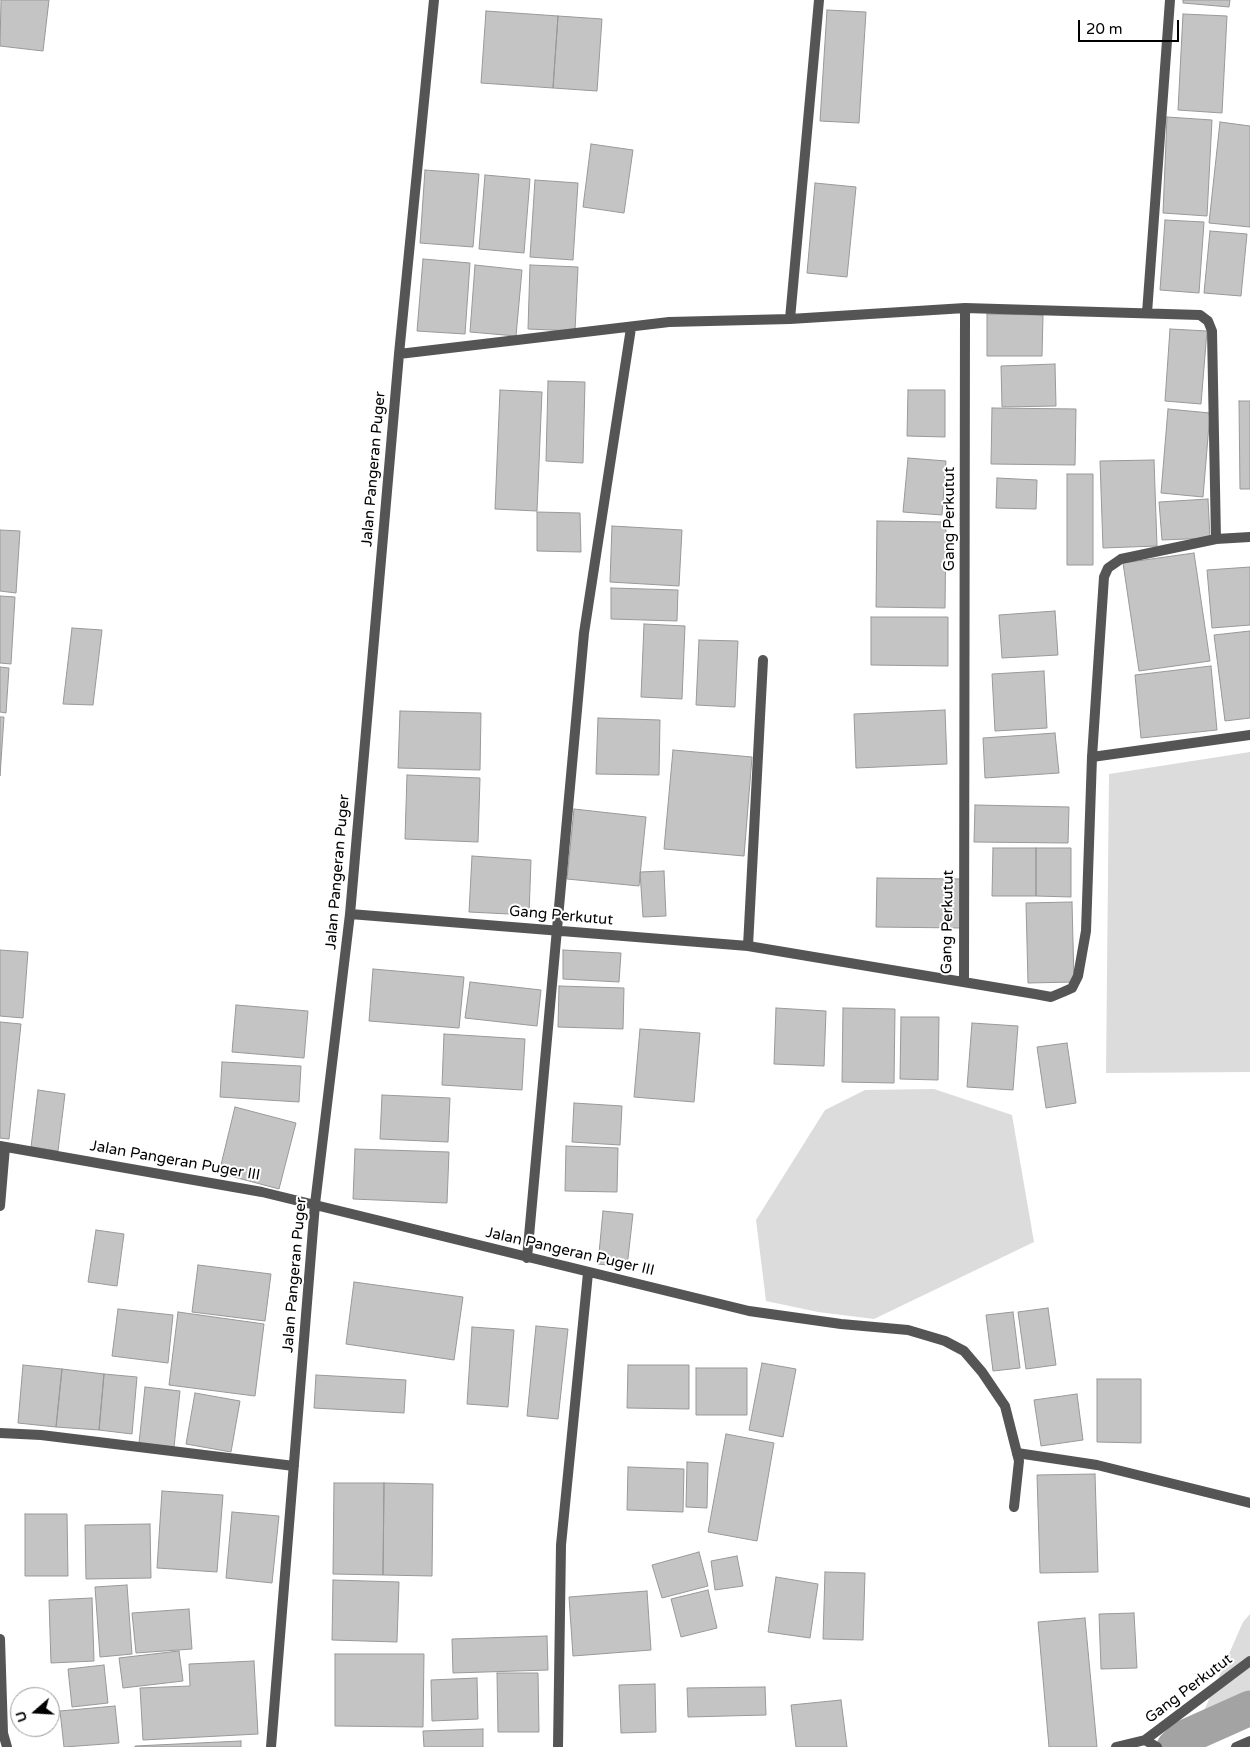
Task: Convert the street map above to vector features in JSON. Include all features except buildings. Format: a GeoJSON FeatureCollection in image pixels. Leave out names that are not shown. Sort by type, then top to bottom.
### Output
{"type":"FeatureCollection","features":[{"type":"Feature","properties":{"kind":"street","name":"Jalan Pangeran Puger"},"geometry":{"type":"LineString","coordinates":[[270,1747],[315,1204],[350,914],[399,354],[434,0]]}},
{"type":"Feature","properties":{"kind":"street"},"geometry":{"type":"LineString","coordinates":[[790,319],[819,0]]}},
{"type":"Feature","properties":{"kind":"street"},"geometry":{"type":"LineString","coordinates":[[1147,313],[1170,0]]}},
{"type":"Feature","properties":{"kind":"street"},"geometry":{"type":"LineString","coordinates":[[399,354],[631,328],[668,322],[790,319],[965,308],[1200,315],[1208,321],[1212,330],[1216,539]]}},
{"type":"Feature","properties":{"kind":"street","name":"Gang Perkutut"},"geometry":{"type":"LineString","coordinates":[[350,914],[748,946],[964,982],[965,308]]}},
{"type":"Feature","properties":{"kind":"street"},"geometry":{"type":"LineString","coordinates":[[527,1258],[584,634],[631,328]]}},
{"type":"Feature","properties":{"kind":"street"},"geometry":{"type":"LineString","coordinates":[[964,982],[1050,997],[1072,988],[1078,976],[1086,931],[1092,757],[1104,577],[1108,568],[1121,559],[1216,539],[1250,537]]}},
{"type":"Feature","properties":{"kind":"street"},"geometry":{"type":"LineString","coordinates":[[748,946],[763,660]]}},
{"type":"Feature","properties":{"kind":"street"},"geometry":{"type":"LineString","coordinates":[[1092,757],[1250,735]]}},
{"type":"Feature","properties":{"kind":"street"},"geometry":{"type":"LineString","coordinates":[[0,1206],[2,1147]]}},
{"type":"Feature","properties":{"kind":"street","name":"Jalan Pangeran Puger III"},"geometry":{"type":"LineString","coordinates":[[2,1147],[262,1192],[749,1311],[841,1324],[908,1330],[945,1341],[964,1351],[982,1372],[1005,1406],[1019,1461],[1014,1507]]}},
{"type":"Feature","properties":{"kind":"street"},"geometry":{"type":"LineString","coordinates":[[558,1747],[561,1545],[588,1273]]}},
{"type":"Feature","properties":{"kind":"street"},"geometry":{"type":"LineString","coordinates":[[0,1432],[41,1435],[294,1466]]}},
{"type":"Feature","properties":{"kind":"street"},"geometry":{"type":"LineString","coordinates":[[1017,1453],[1097,1465],[1250,1503]]}},
{"type":"Feature","properties":{"kind":"street"},"geometry":{"type":"LineString","coordinates":[[0,1638],[2,1733],[7,1747]]}},
{"type":"Feature","properties":{"kind":"street","name":"Gang Perkutut"},"geometry":{"type":"LineString","coordinates":[[1145,1740],[1250,1661]]}},
{"type":"Feature","properties":{"kind":"street"},"geometry":{"type":"LineString","coordinates":[[1116,1747],[1145,1740],[1156,1747]]}},
{"type":"Feature","properties":{"kind":"street"},"geometry":{"type":"LineString","coordinates":[[1236,1747],[1250,1741]]}},
{"type":"Feature","properties":{"kind":"shaded area"},"geometry":{"type":"Polygon","coordinates":[[[1250,752],[1250,1072],[1106,1073],[1109,774],[1250,752]]]}},
{"type":"Feature","properties":{"kind":"shaded area"},"geometry":{"type":"Polygon","coordinates":[[[934,1089],[1012,1115],[1034,1242],[874,1319],[818,1312],[766,1301],[756,1220],[825,1110],[865,1090],[934,1089]]]}},
{"type":"Feature","properties":{"kind":"shaded area"},"geometry":{"type":"Polygon","coordinates":[[[1250,1614],[1250,1698],[1200,1720],[1243,1622],[1250,1614]]]}},
{"type":"Feature","properties":{"kind":"waterway"},"geometry":{"type":"LineString","coordinates":[[1174,1747],[1183,1738],[1250,1708]]}}]}
